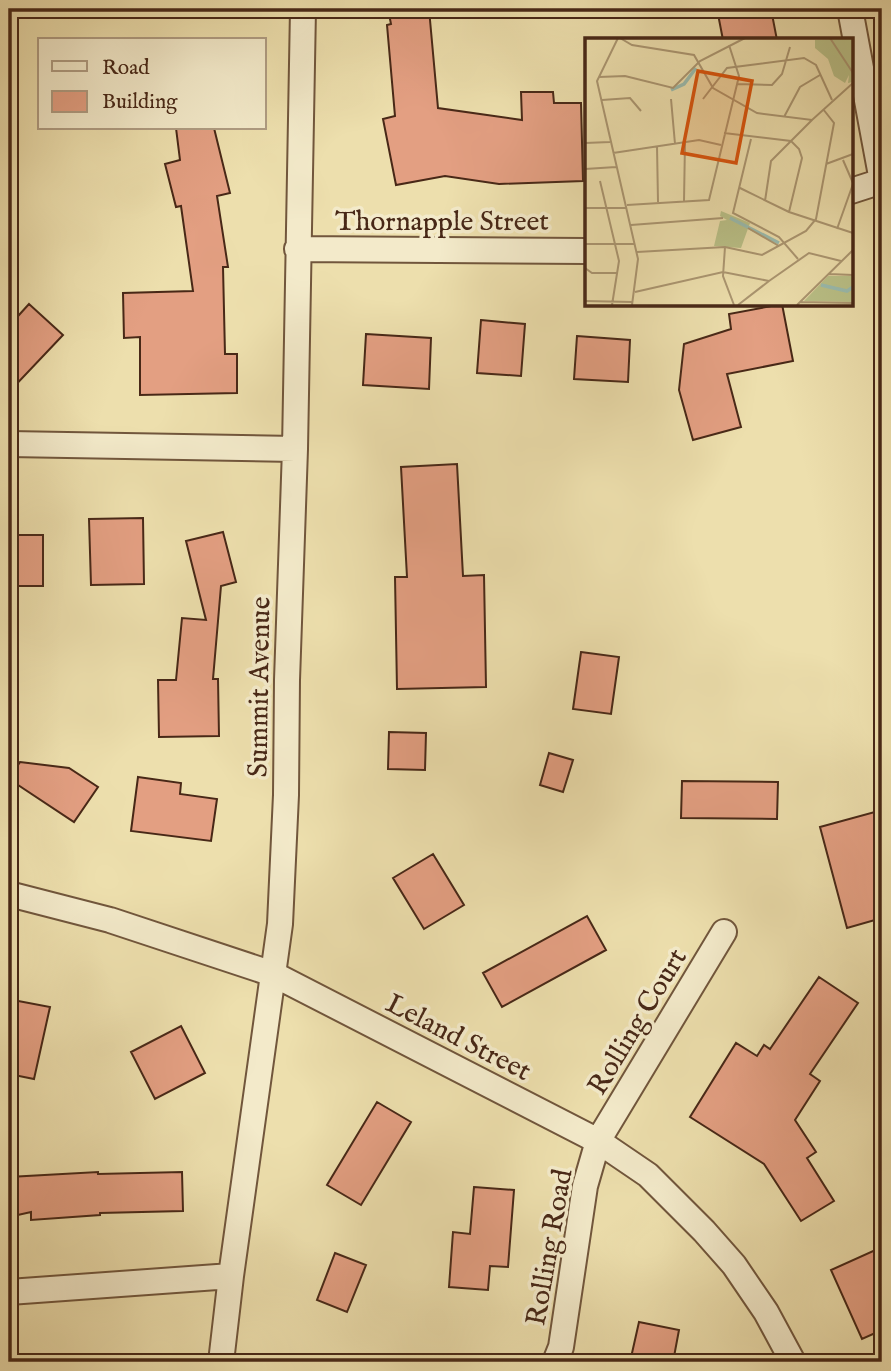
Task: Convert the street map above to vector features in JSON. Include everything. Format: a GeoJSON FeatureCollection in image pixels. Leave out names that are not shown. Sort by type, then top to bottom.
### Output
{"type":"FeatureCollection","features":[{"type":"Feature","properties":{"kind":"street","name":"Summit Avenue"},"geometry":{"type":"LineString","coordinates":[[221,1362],[281,924],[286,795],[286,680],[295,449],[303,9]]}},
{"type":"Feature","properties":{"kind":"street"},"geometry":{"type":"LineString","coordinates":[[850,9],[882,181],[852,191]]}},
{"type":"Feature","properties":{"kind":"street","name":"Thornapple Street"},"geometry":{"type":"LineString","coordinates":[[298,249],[585,251]]}},
{"type":"Feature","properties":{"kind":"street"},"geometry":{"type":"LineString","coordinates":[[9,444],[295,449]]}},
{"type":"Feature","properties":{"kind":"street","name":"Leland Street"},"geometry":{"type":"LineString","coordinates":[[9,894],[110,920],[273,974],[598,1141],[648,1175],[712,1240],[734,1265],[766,1312],[793,1362]]}},
{"type":"Feature","properties":{"kind":"street","name":"Rolling Court"},"geometry":{"type":"LineString","coordinates":[[598,1141],[724,932]]}},
{"type":"Feature","properties":{"kind":"street","name":"Rolling Road"},"geometry":{"type":"LineString","coordinates":[[555,1362],[561,1347],[585,1186],[598,1141]]}},
{"type":"Feature","properties":{"kind":"street"},"geometry":{"type":"LineString","coordinates":[[9,1292],[231,1276]]}},
{"type":"Feature","properties":{"kind":"building"},"geometry":{"type":"Polygon","coordinates":[[[388,9],[429,9],[438,108],[522,120],[521,92],[553,92],[554,103],[581,103],[583,181],[499,184],[445,176],[396,185],[383,119],[395,116],[388,9]]]}},
{"type":"Feature","properties":{"kind":"building"},"geometry":{"type":"Polygon","coordinates":[[[717,9],[771,9],[777,38],[723,38],[717,9]]]}},
{"type":"Feature","properties":{"kind":"building"},"geometry":{"type":"Polygon","coordinates":[[[176,130],[214,130],[230,193],[217,196],[228,267],[223,267],[225,354],[237,354],[237,393],[140,395],[140,337],[124,338],[123,293],[193,291],[181,206],[176,207],[165,164],[180,160],[176,130]]]}},
{"type":"Feature","properties":{"kind":"building"},"geometry":{"type":"Polygon","coordinates":[[[29,304],[63,335],[9,392],[9,326],[29,304]]]}},
{"type":"Feature","properties":{"kind":"building"},"geometry":{"type":"Polygon","coordinates":[[[782,306],[793,361],[727,374],[741,427],[693,440],[679,390],[684,344],[731,329],[729,314],[782,306]]]}},
{"type":"Feature","properties":{"kind":"building"},"geometry":{"type":"Polygon","coordinates":[[[481,320],[525,324],[521,376],[477,373],[481,320]]]}},
{"type":"Feature","properties":{"kind":"building"},"geometry":{"type":"Polygon","coordinates":[[[366,334],[431,338],[429,389],[363,385],[366,334]]]}},
{"type":"Feature","properties":{"kind":"building"},"geometry":{"type":"Polygon","coordinates":[[[577,336],[630,340],[628,382],[574,379],[577,336]]]}},
{"type":"Feature","properties":{"kind":"building"},"geometry":{"type":"Polygon","coordinates":[[[457,464],[463,576],[484,575],[486,687],[397,689],[395,577],[407,577],[401,467],[457,464]]]}},
{"type":"Feature","properties":{"kind":"building"},"geometry":{"type":"Polygon","coordinates":[[[143,518],[144,584],[91,585],[89,519],[143,518]]]}},
{"type":"Feature","properties":{"kind":"building"},"geometry":{"type":"Polygon","coordinates":[[[223,532],[236,582],[221,586],[213,679],[218,679],[219,736],[159,737],[158,680],[176,680],[182,618],[206,620],[186,541],[223,532]]]}},
{"type":"Feature","properties":{"kind":"building"},"geometry":{"type":"Polygon","coordinates":[[[9,535],[43,535],[43,586],[9,586],[9,535]]]}},
{"type":"Feature","properties":{"kind":"building"},"geometry":{"type":"Polygon","coordinates":[[[581,652],[619,657],[611,714],[573,709],[581,652]]]}},
{"type":"Feature","properties":{"kind":"building"},"geometry":{"type":"Polygon","coordinates":[[[389,732],[426,733],[425,770],[388,769],[389,732]]]}},
{"type":"Feature","properties":{"kind":"building"},"geometry":{"type":"Polygon","coordinates":[[[549,753],[573,760],[563,792],[540,785],[549,753]]]}},
{"type":"Feature","properties":{"kind":"building"},"geometry":{"type":"Polygon","coordinates":[[[20,762],[69,768],[98,787],[74,822],[9,779],[20,762]]]}},
{"type":"Feature","properties":{"kind":"building"},"geometry":{"type":"Polygon","coordinates":[[[138,777],[181,783],[180,794],[217,799],[211,841],[131,831],[138,777]]]}},
{"type":"Feature","properties":{"kind":"building"},"geometry":{"type":"Polygon","coordinates":[[[682,781],[778,782],[777,819],[681,818],[682,781]]]}},
{"type":"Feature","properties":{"kind":"building"},"geometry":{"type":"Polygon","coordinates":[[[882,810],[882,918],[847,928],[820,827],[882,810]]]}},
{"type":"Feature","properties":{"kind":"building"},"geometry":{"type":"Polygon","coordinates":[[[433,854],[464,905],[424,929],[393,878],[433,854]]]}},
{"type":"Feature","properties":{"kind":"building"},"geometry":{"type":"Polygon","coordinates":[[[587,916],[606,950],[502,1007],[483,973],[587,916]]]}},
{"type":"Feature","properties":{"kind":"building"},"geometry":{"type":"Polygon","coordinates":[[[819,977],[858,1003],[810,1074],[820,1081],[795,1120],[816,1152],[807,1158],[834,1201],[801,1221],[764,1164],[690,1117],[736,1043],[757,1056],[764,1045],[770,1049],[819,977]]]}},
{"type":"Feature","properties":{"kind":"building"},"geometry":{"type":"Polygon","coordinates":[[[13,1000],[50,1007],[34,1079],[9,1074],[9,1020],[13,1000]]]}},
{"type":"Feature","properties":{"kind":"building"},"geometry":{"type":"Polygon","coordinates":[[[181,1026],[205,1073],[155,1099],[131,1052],[181,1026]]]}},
{"type":"Feature","properties":{"kind":"building"},"geometry":{"type":"Polygon","coordinates":[[[377,1102],[411,1122],[361,1205],[327,1185],[377,1102]]]}},
{"type":"Feature","properties":{"kind":"building"},"geometry":{"type":"Polygon","coordinates":[[[98,1172],[182,1172],[183,1211],[100,1213],[31,1220],[31,1212],[9,1217],[9,1177],[98,1172]]]}},
{"type":"Feature","properties":{"kind":"building"},"geometry":{"type":"Polygon","coordinates":[[[474,1187],[514,1190],[508,1267],[490,1266],[488,1290],[449,1287],[453,1232],[470,1234],[474,1187]]]}},
{"type":"Feature","properties":{"kind":"building"},"geometry":{"type":"Polygon","coordinates":[[[882,1247],[882,1330],[862,1339],[831,1270],[882,1247]]]}},
{"type":"Feature","properties":{"kind":"building"},"geometry":{"type":"Polygon","coordinates":[[[335,1253],[366,1265],[347,1312],[317,1300],[335,1253]]]}},
{"type":"Feature","properties":{"kind":"building"},"geometry":{"type":"Polygon","coordinates":[[[639,1322],[679,1330],[673,1362],[630,1362],[639,1322]]]}}]}
